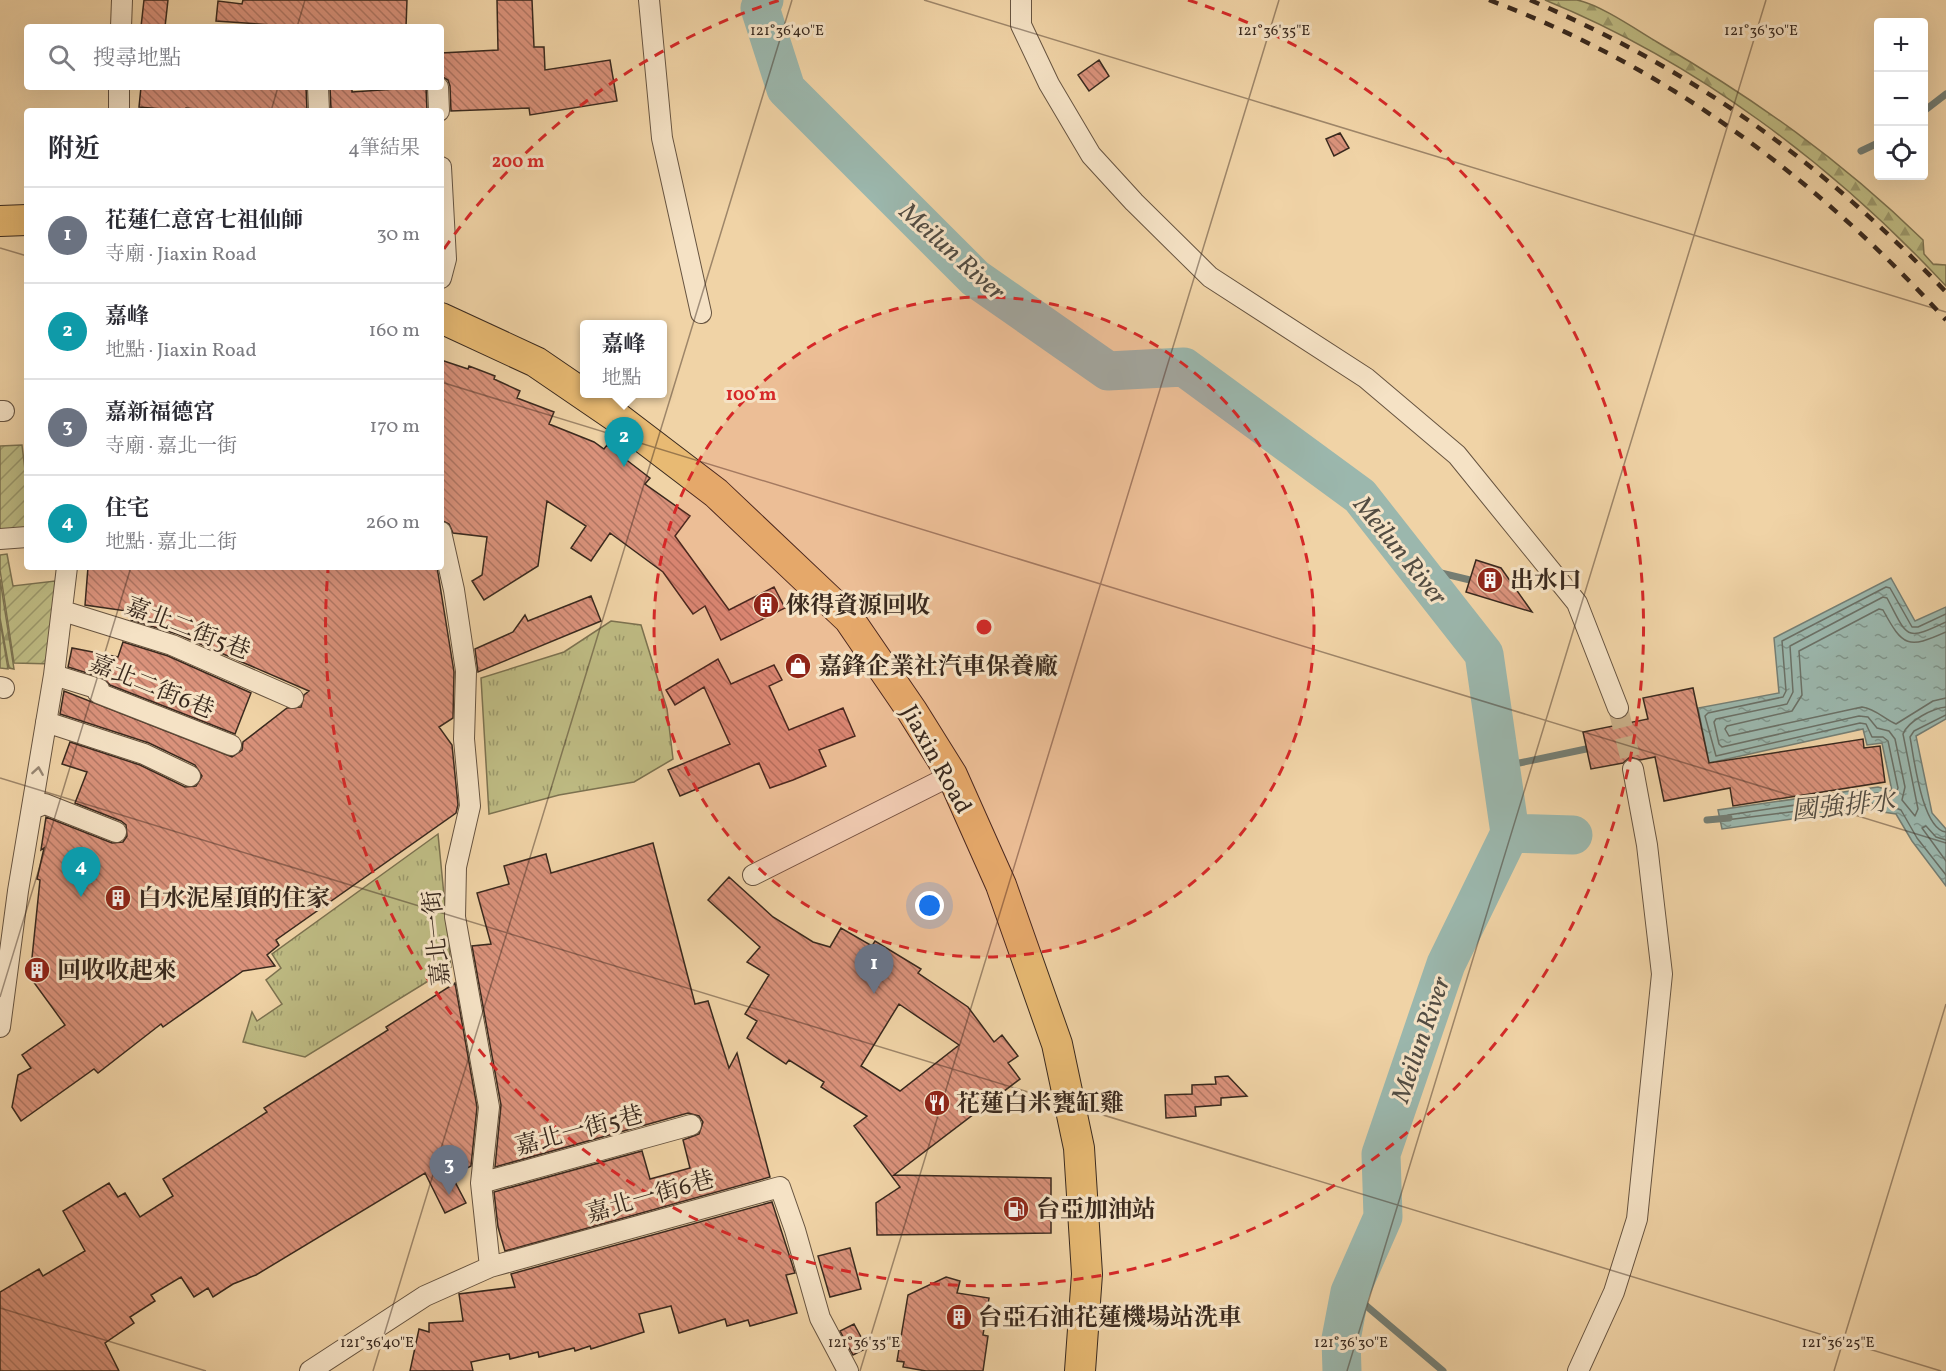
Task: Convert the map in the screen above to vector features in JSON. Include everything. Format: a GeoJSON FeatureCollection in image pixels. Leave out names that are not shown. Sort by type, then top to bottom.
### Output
{"type":"FeatureCollection","features":[{"type":"Feature","properties":{"kind":"main road"},"geometry":{"type":"LineString","coordinates":[[0,221],[24,220]]}},
{"type":"Feature","properties":{"kind":"main road","name":"Jiaxin Road"},"geometry":{"type":"LineString","coordinates":[[444,319],[536,363],[580,393]]}},
{"type":"Feature","properties":{"kind":"main road","name":"Jiaxin Road"},"geometry":{"type":"LineString","coordinates":[[588,398],[716,493],[849,619],[912,711],[952,775],[1002,885],[1057,1044],[1079,1148],[1087,1274],[1080,1371]]}},
{"type":"Feature","properties":{"kind":"street"},"geometry":{"type":"LineString","coordinates":[[121,24],[122,0]]}},
{"type":"Feature","properties":{"kind":"street"},"geometry":{"type":"LineString","coordinates":[[649,0],[662,138],[701,314]]}},
{"type":"Feature","properties":{"kind":"street"},"geometry":{"type":"LineString","coordinates":[[1021,0],[1021,25],[1049,84],[1091,155],[1134,202],[1210,277],[1366,378],[1457,455],[1577,603],[1618,708]]}},
{"type":"Feature","properties":{"kind":"street"},"geometry":{"type":"LineString","coordinates":[[119,90],[119,108]]}},
{"type":"Feature","properties":{"kind":"street"},"geometry":{"type":"LineString","coordinates":[[318,90],[319,108]]}},
{"type":"Feature","properties":{"kind":"street"},"geometry":{"type":"LineString","coordinates":[[438,90],[439,108]]}},
{"type":"Feature","properties":{"kind":"street"},"geometry":{"type":"LineString","coordinates":[[444,222],[446,259],[444,267]]}},
{"type":"Feature","properties":{"kind":"street"},"geometry":{"type":"LineString","coordinates":[[0,539],[24,537]]}},
{"type":"Feature","properties":{"kind":"street","name":"嘉北一街"},"geometry":{"type":"LineString","coordinates":[[444,553],[466,671],[464,739],[470,806],[456,867],[455,917],[489,1107],[481,1183],[490,1268]]}},
{"type":"Feature","properties":{"kind":"street"},"geometry":{"type":"LineString","coordinates":[[0,1027],[18,891],[54,675],[67,570]]}},
{"type":"Feature","properties":{"kind":"street","name":"嘉北二街5巷"},"geometry":{"type":"LineString","coordinates":[[63,610],[172,645],[293,698]]}},
{"type":"Feature","properties":{"kind":"street","name":"嘉北二街6巷"},"geometry":{"type":"LineString","coordinates":[[54,675],[99,689],[98,693],[231,745]]}},
{"type":"Feature","properties":{"kind":"street"},"geometry":{"type":"LineString","coordinates":[[46,722],[144,754],[190,776]]}},
{"type":"Feature","properties":{"kind":"street"},"geometry":{"type":"LineString","coordinates":[[1578,1371],[1614,1292],[1637,1219],[1659,1010],[1662,974],[1647,845],[1633,769]]}},
{"type":"Feature","properties":{"kind":"street"},"geometry":{"type":"LineString","coordinates":[[753,875],[952,775]]}},
{"type":"Feature","properties":{"kind":"street"},"geometry":{"type":"LineString","coordinates":[[32,809],[45,804],[116,832]]}},
{"type":"Feature","properties":{"kind":"street"},"geometry":{"type":"LineString","coordinates":[[0,898],[18,891]]}},
{"type":"Feature","properties":{"kind":"street","name":"嘉北一街5巷"},"geometry":{"type":"LineString","coordinates":[[481,1183],[691,1125]]}},
{"type":"Feature","properties":{"kind":"street","name":"嘉北一街6巷"},"geometry":{"type":"LineString","coordinates":[[490,1268],[780,1187],[820,1318],[848,1371]]}},
{"type":"Feature","properties":{"kind":"street"},"geometry":{"type":"LineString","coordinates":[[310,1371],[425,1296],[490,1268]]}},
{"type":"Feature","properties":{"kind":"green space"},"geometry":{"type":"Polygon","coordinates":[[[1545,0],[1577,0],[1607,12],[1729,86],[1796,132],[1860,183],[1923,240],[1924,254],[1933,264],[1946,265],[1946,286],[1857,199],[1760,121],[1709,86],[1656,54],[1601,25],[1545,0]]]}},
{"type":"Feature","properties":{"kind":"green space"},"geometry":{"type":"Polygon","coordinates":[[[22,445],[24,531],[0,533],[0,446],[22,445]]]}},
{"type":"Feature","properties":{"kind":"green space"},"geometry":{"type":"Polygon","coordinates":[[[7,554],[13,586],[55,581],[54,664],[14,663],[0,570],[0,555],[7,554]]]}},
{"type":"Feature","properties":{"kind":"green space"},"geometry":{"type":"Polygon","coordinates":[[[0,579],[14,669],[9,668],[0,618],[0,579]]]}},
{"type":"Feature","properties":{"kind":"green space"},"geometry":{"type":"Polygon","coordinates":[[[0,621],[8,669],[0,668],[0,621]]]}},
{"type":"Feature","properties":{"kind":"green space"},"geometry":{"type":"Polygon","coordinates":[[[611,621],[641,625],[667,709],[673,759],[634,782],[559,795],[489,814],[481,678],[564,652],[611,621]]]}},
{"type":"Feature","properties":{"kind":"green space"},"geometry":{"type":"Polygon","coordinates":[[[438,834],[451,967],[305,1057],[243,1042],[252,1012],[257,1021],[282,1004],[266,980],[281,968],[272,954],[438,834]]]}},
{"type":"Feature","properties":{"kind":"water"},"geometry":{"type":"Polygon","coordinates":[[[1891,578],[1915,621],[1946,607],[1946,719],[1916,736],[1932,813],[1946,829],[1946,886],[1912,841],[1896,814],[1863,809],[1722,829],[1718,810],[1878,787],[1892,791],[1882,743],[1867,745],[1863,729],[1709,763],[1698,708],[1779,693],[1774,638],[1891,578]]]}},
{"type":"Feature","properties":{"kind":"building"},"geometry":{"type":"Polygon","coordinates":[[[144,0],[168,0],[165,24],[141,24],[144,0]]]}},
{"type":"Feature","properties":{"kind":"building"},"geometry":{"type":"Polygon","coordinates":[[[243,0],[407,0],[406,24],[258,24],[216,21],[218,1],[242,4],[243,0]]]}},
{"type":"Feature","properties":{"kind":"building"},"geometry":{"type":"Polygon","coordinates":[[[497,0],[532,0],[534,47],[544,47],[545,70],[610,60],[617,101],[530,115],[529,108],[451,111],[450,86],[448,80],[444,78],[444,53],[498,50],[497,0]]]}},
{"type":"Feature","properties":{"kind":"building"},"geometry":{"type":"Polygon","coordinates":[[[1099,60],[1109,76],[1089,91],[1078,75],[1099,60]]]}},
{"type":"Feature","properties":{"kind":"building"},"geometry":{"type":"Polygon","coordinates":[[[141,90],[306,90],[307,108],[139,107],[141,90]]]}},
{"type":"Feature","properties":{"kind":"building"},"geometry":{"type":"Polygon","coordinates":[[[330,90],[352,90],[352,92],[426,90],[427,108],[331,108],[330,90]]]}},
{"type":"Feature","properties":{"kind":"building"},"geometry":{"type":"Polygon","coordinates":[[[1340,133],[1349,148],[1334,156],[1326,139],[1340,133]]]}},
{"type":"Feature","properties":{"kind":"building"},"geometry":{"type":"Polygon","coordinates":[[[444,361],[468,369],[469,366],[495,376],[494,379],[520,391],[517,398],[554,412],[549,424],[594,442],[604,449],[607,445],[650,478],[645,484],[690,516],[675,536],[729,610],[774,587],[785,608],[721,640],[705,606],[693,614],[663,572],[610,533],[591,561],[571,548],[586,526],[547,501],[538,566],[484,600],[472,581],[482,575],[487,537],[453,533],[449,524],[444,522],[444,361]]]}},
{"type":"Feature","properties":{"kind":"building","name":"出水口"},"geometry":{"type":"Polygon","coordinates":[[[1476,560],[1501,568],[1532,612],[1466,592],[1476,560]]]}},
{"type":"Feature","properties":{"kind":"building"},"geometry":{"type":"Polygon","coordinates":[[[88,570],[437,570],[454,672],[453,718],[439,727],[452,745],[458,805],[456,813],[276,940],[279,945],[267,955],[275,966],[243,971],[163,1027],[161,1024],[98,1073],[94,1069],[21,1121],[12,1107],[18,1075],[31,1068],[22,1055],[65,1025],[30,977],[40,880],[37,879],[44,848],[41,850],[46,817],[112,843],[123,842],[127,836],[126,825],[121,821],[75,803],[87,772],[62,764],[70,742],[140,765],[185,787],[196,786],[202,776],[195,765],[149,743],[60,714],[64,691],[232,757],[242,750],[243,742],[287,708],[301,707],[304,695],[309,691],[177,634],[131,620],[134,612],[85,605],[88,570]]]}},
{"type":"Feature","properties":{"kind":"building"},"geometry":{"type":"Polygon","coordinates":[[[591,596],[601,621],[478,672],[475,649],[513,632],[525,615],[528,621],[591,596]]]}},
{"type":"Feature","properties":{"kind":"building"},"geometry":{"type":"Polygon","coordinates":[[[123,642],[168,656],[251,693],[235,734],[110,685],[103,678],[68,667],[72,648],[118,657],[123,642]]]}},
{"type":"Feature","properties":{"kind":"building"},"geometry":{"type":"Polygon","coordinates":[[[718,659],[731,684],[774,665],[782,680],[769,686],[789,730],[843,708],[855,736],[819,750],[826,766],[770,788],[759,763],[680,796],[668,770],[730,744],[704,687],[675,705],[666,690],[718,659]]]}},
{"type":"Feature","properties":{"kind":"building"},"geometry":{"type":"Polygon","coordinates":[[[1693,688],[1709,763],[1863,739],[1864,748],[1880,746],[1885,782],[1733,806],[1730,788],[1664,801],[1655,757],[1640,760],[1630,757],[1623,763],[1591,769],[1583,732],[1648,719],[1643,698],[1693,688]]]}},
{"type":"Feature","properties":{"kind":"building"},"geometry":{"type":"Polygon","coordinates":[[[653,843],[695,1004],[708,1001],[729,1068],[737,1053],[770,1177],[505,1251],[498,1227],[494,1192],[642,1151],[650,1179],[690,1168],[683,1140],[699,1134],[703,1122],[699,1116],[688,1113],[495,1167],[501,1105],[472,946],[491,944],[477,893],[509,884],[504,866],[546,854],[551,873],[653,843]]]}},
{"type":"Feature","properties":{"kind":"building"},"geometry":{"type":"Polygon","coordinates":[[[729,877],[773,917],[813,942],[830,947],[841,928],[872,946],[875,941],[921,969],[918,973],[968,1007],[994,1042],[1002,1035],[1018,1056],[1008,1063],[1020,1079],[894,1175],[1051,1178],[1051,1233],[877,1235],[876,1203],[900,1187],[854,1126],[867,1116],[821,1087],[824,1082],[789,1060],[786,1064],[747,1038],[757,1021],[745,1014],[769,975],[747,962],[760,947],[708,900],[729,877]],[[899,1004],[861,1066],[900,1091],[959,1045],[899,1004]]]}},
{"type":"Feature","properties":{"kind":"building"},"geometry":{"type":"Polygon","coordinates":[[[455,983],[477,1107],[471,1166],[452,1176],[466,1203],[445,1213],[425,1173],[256,1275],[233,1284],[213,1297],[208,1288],[194,1297],[181,1277],[151,1295],[155,1301],[130,1317],[134,1323],[105,1343],[119,1371],[0,1371],[0,1292],[39,1269],[43,1276],[85,1251],[63,1211],[109,1183],[118,1197],[125,1193],[140,1217],[173,1196],[163,1179],[267,1112],[264,1108],[388,1030],[386,1027],[455,983]]]}},
{"type":"Feature","properties":{"kind":"building"},"geometry":{"type":"Polygon","coordinates":[[[1228,1076],[1247,1096],[1221,1098],[1221,1105],[1195,1107],[1196,1116],[1166,1118],[1165,1095],[1192,1094],[1192,1085],[1216,1084],[1215,1077],[1228,1076]]]}},
{"type":"Feature","properties":{"kind":"building"},"geometry":{"type":"Polygon","coordinates":[[[772,1202],[795,1273],[786,1275],[797,1313],[750,1326],[748,1320],[727,1326],[725,1319],[679,1333],[671,1306],[639,1314],[644,1332],[591,1349],[590,1346],[575,1351],[574,1348],[539,1357],[538,1352],[510,1359],[509,1354],[471,1362],[473,1371],[410,1371],[419,1329],[429,1332],[429,1323],[463,1321],[459,1294],[515,1287],[511,1274],[772,1202]]]}},
{"type":"Feature","properties":{"kind":"building"},"geometry":{"type":"Polygon","coordinates":[[[850,1248],[861,1289],[830,1297],[818,1256],[850,1248]]]}},
{"type":"Feature","properties":{"kind":"building","name":"台亞石油花蓮機場站洗車"},"geometry":{"type":"Polygon","coordinates":[[[946,1277],[960,1281],[957,1293],[989,1298],[983,1335],[988,1336],[983,1371],[926,1371],[903,1367],[904,1362],[897,1361],[908,1295],[946,1277]]]}},
{"type":"Feature","properties":{"kind":"building"},"geometry":{"type":"Polygon","coordinates":[[[854,1324],[867,1348],[853,1355],[840,1331],[854,1324]]]}},
{"type":"Feature","properties":{"kind":"waterway","name":"Meilun River"},"geometry":{"type":"LineString","coordinates":[[764,0],[760,8],[786,89],[975,278],[1108,371],[1184,367],[1360,496],[1484,654],[1510,833],[1446,964],[1381,1154],[1383,1217],[1350,1292],[1341,1339],[1342,1371]]}},
{"type":"Feature","properties":{"kind":"waterway"},"geometry":{"type":"LineString","coordinates":[[1928,108],[1946,94]]}},
{"type":"Feature","properties":{"kind":"waterway"},"geometry":{"type":"LineString","coordinates":[[1861,151],[1874,145]]}},
{"type":"Feature","properties":{"kind":"waterway"},"geometry":{"type":"LineString","coordinates":[[1416,567],[1470,580]]}},
{"type":"Feature","properties":{"kind":"waterway"},"geometry":{"type":"LineString","coordinates":[[1500,767],[1586,749]]}},
{"type":"Feature","properties":{"kind":"waterway","name":"國強排水"},"geometry":{"type":"LineString","coordinates":[[1707,820],[1729,818]]}},
{"type":"Feature","properties":{"kind":"waterway","name":"國強排水"},"geometry":{"type":"LineString","coordinates":[[1510,833],[1573,835]]}},
{"type":"Feature","properties":{"kind":"waterway"},"geometry":{"type":"LineString","coordinates":[[1350,1292],[1443,1371]]}},
{"type":"Feature","properties":{"kind":"tunnel"},"geometry":{"type":"LineString","coordinates":[[1618,708],[1633,769]]}},
{"type":"Feature","properties":{"kind":"railway"},"geometry":{"type":"LineString","coordinates":[[1489,0],[1554,27],[1617,58],[1678,93],[1736,132],[1846,220],[1946,320]]}},
{"type":"Feature","properties":{"kind":"railway"},"geometry":{"type":"LineString","coordinates":[[1530,0],[1647,57],[1701,89],[1753,124],[1803,161],[1852,202],[1946,292]]}},
{"type":"Feature","properties":{"kind":"place","name":"嘉峰"},"geometry":{"type":"Point","coordinates":[624,467]}},
{"type":"Feature","properties":{"kind":"place","name":"出水口"},"geometry":{"type":"Point","coordinates":[1490,580]}},
{"type":"Feature","properties":{"kind":"place","name":"倈得資源回收"},"geometry":{"type":"Point","coordinates":[766,605]}},
{"type":"Feature","properties":{"kind":"place","name":"嘉鋒企業社汽車保養廠"},"geometry":{"type":"Point","coordinates":[798,666]}},
{"type":"Feature","properties":{"kind":"place","name":"住宅"},"geometry":{"type":"Point","coordinates":[81,897]}},
{"type":"Feature","properties":{"kind":"place","name":"白水泥屋頂的住家"},"geometry":{"type":"Point","coordinates":[118,898]}},
{"type":"Feature","properties":{"kind":"place","name":"回收收起來"},"geometry":{"type":"Point","coordinates":[37,970]}},
{"type":"Feature","properties":{"kind":"place","name":"花蓮仁意宮七祖仙師"},"geometry":{"type":"Point","coordinates":[874,994]}},
{"type":"Feature","properties":{"kind":"place","name":"花蓮白米甕缸雞"},"geometry":{"type":"Point","coordinates":[937,1103]}},
{"type":"Feature","properties":{"kind":"place","name":"嘉新福德宮"},"geometry":{"type":"Point","coordinates":[449,1195]}},
{"type":"Feature","properties":{"kind":"place","name":"台亞加油站"},"geometry":{"type":"Point","coordinates":[1016,1209]}},
{"type":"Feature","properties":{"kind":"place","name":"台亞石油花蓮機場站洗車"},"geometry":{"type":"Point","coordinates":[959,1317]}}]}
